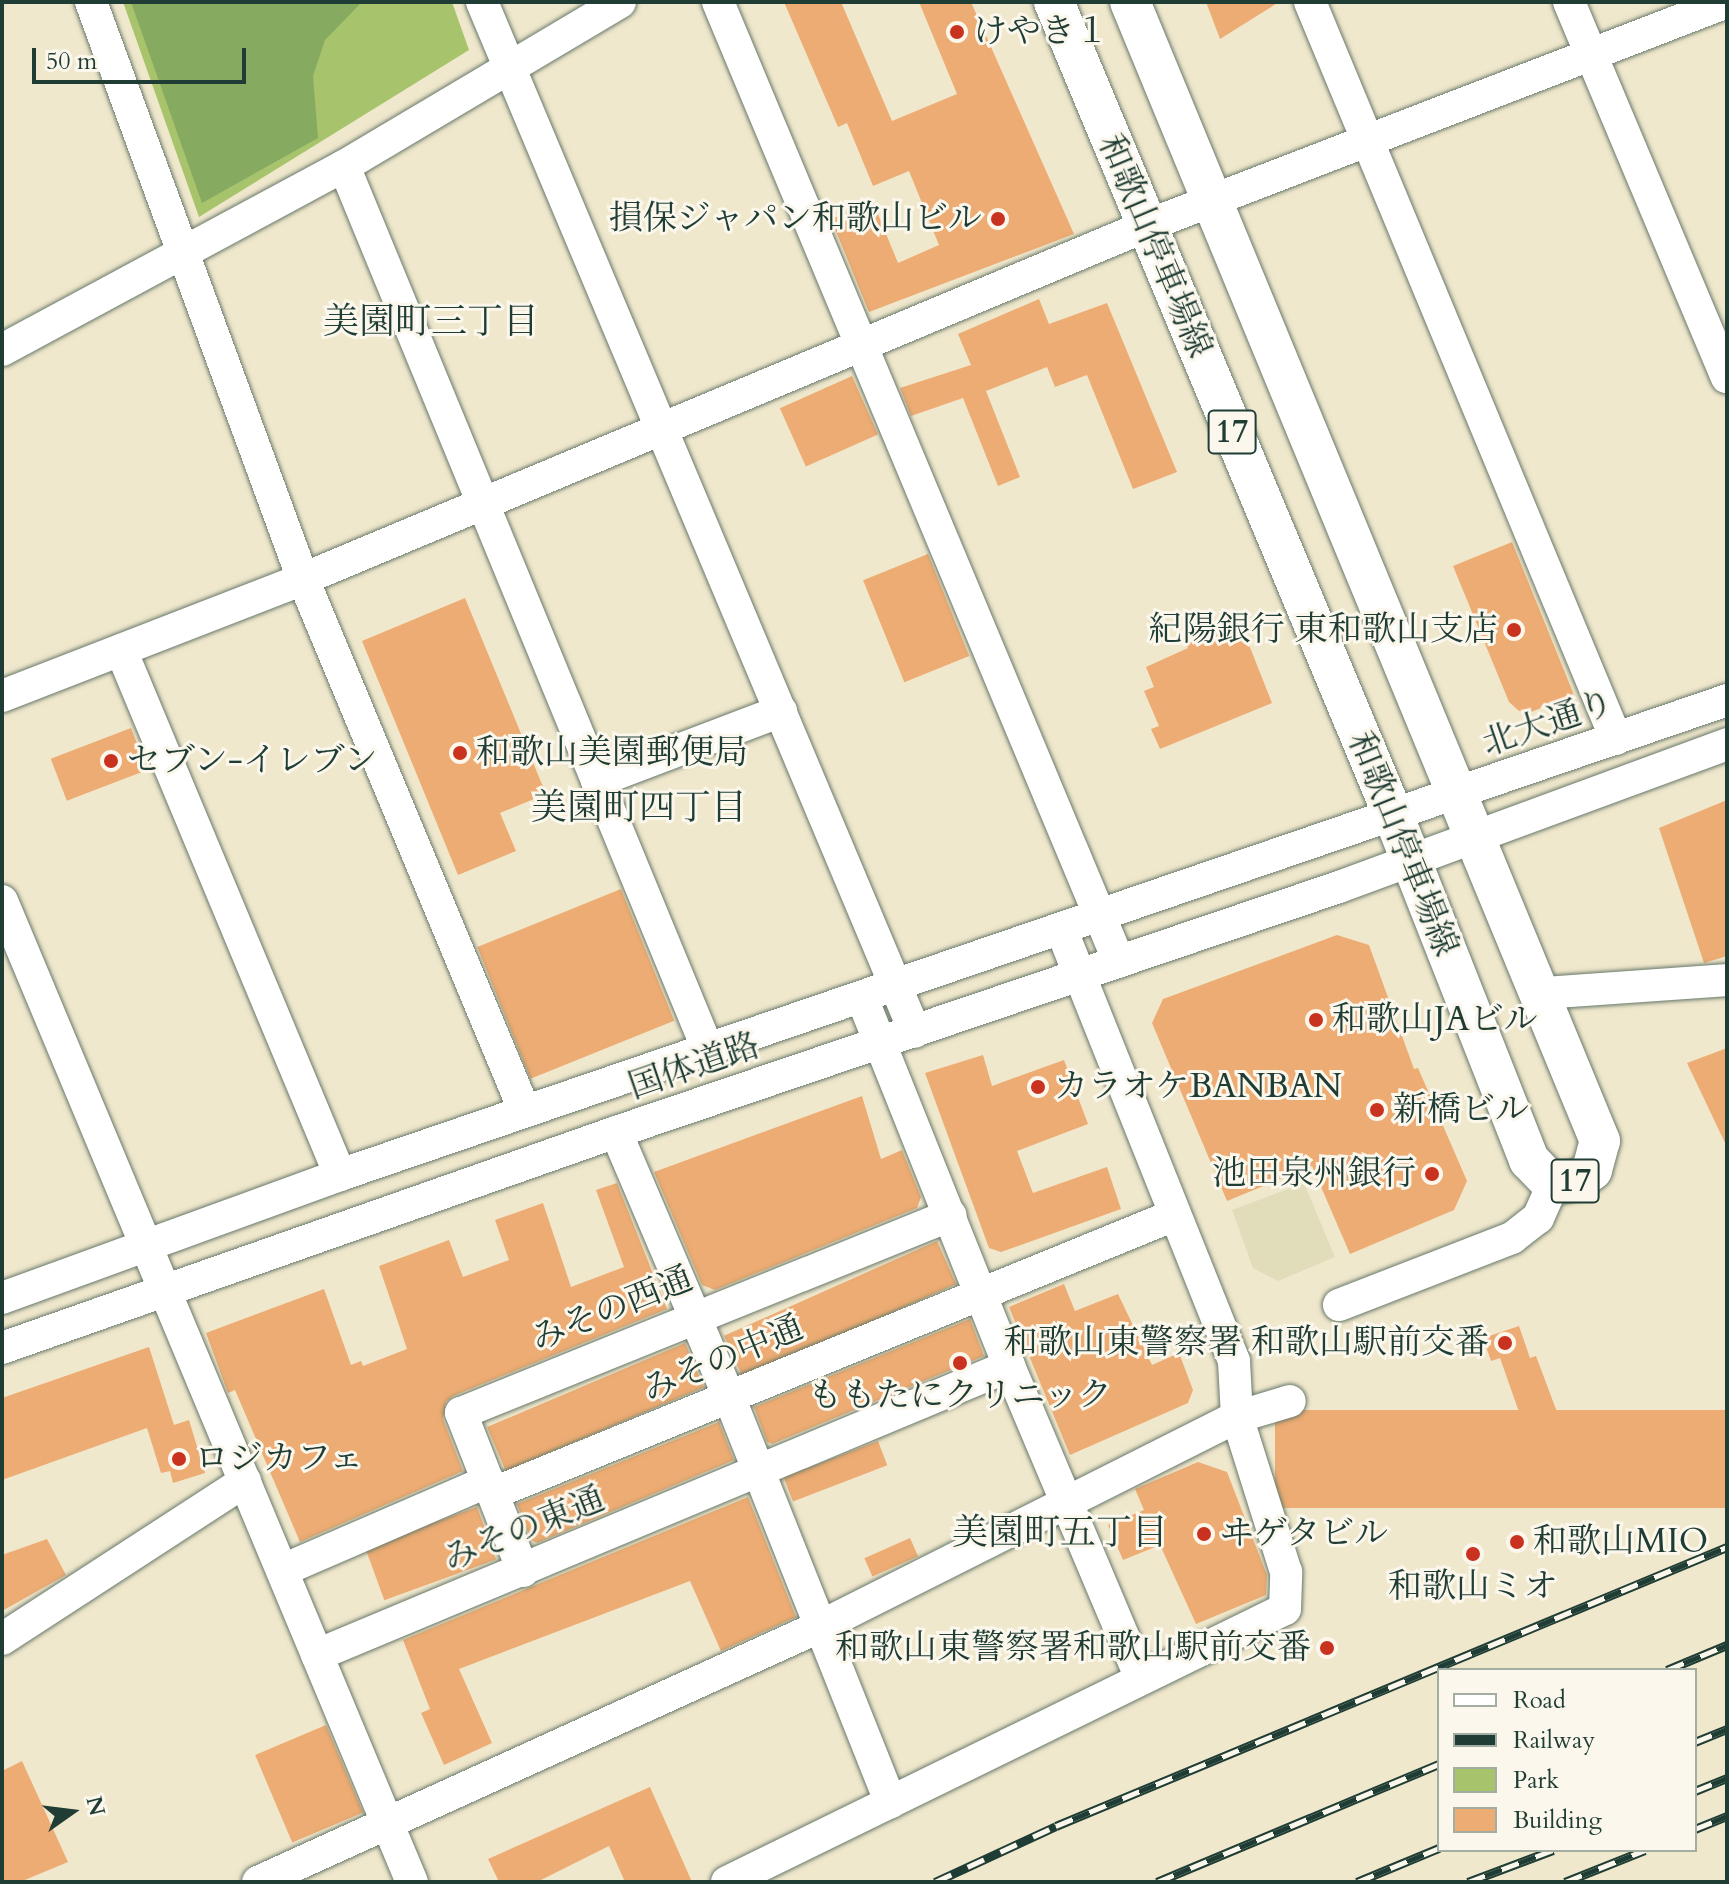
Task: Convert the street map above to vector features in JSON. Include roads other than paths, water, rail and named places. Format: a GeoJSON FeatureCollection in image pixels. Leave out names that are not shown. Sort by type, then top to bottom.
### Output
{"type":"FeatureCollection","features":[{"type":"Feature","properties":{"kind":"main road","name":"和歌山停車場線"},"geometry":{"type":"LineString","coordinates":[[1054,2],[1394,817],[1529,1160],[1553,1185],[1580,1179],[1592,1170],[1600,1141],[1543,993],[1215,199],[1130,2]]}},
{"type":"Feature","properties":{"kind":"street"},"geometry":{"type":"LineString","coordinates":[[91,2],[179,251],[303,579],[525,1112]]}},
{"type":"Feature","properties":{"kind":"street"},"geometry":{"type":"LineString","coordinates":[[482,2],[663,426],[915,1032]]}},
{"type":"Feature","properties":{"kind":"street"},"geometry":{"type":"LineString","coordinates":[[2,350],[179,251],[344,166],[620,2]]}},
{"type":"Feature","properties":{"kind":"street"},"geometry":{"type":"LineString","coordinates":[[718,2],[1119,962]]}},
{"type":"Feature","properties":{"kind":"street"},"geometry":{"type":"LineString","coordinates":[[1310,2],[1616,739]]}},
{"type":"Feature","properties":{"kind":"street"},"geometry":{"type":"LineString","coordinates":[[1569,2],[1727,377]]}},
{"type":"Feature","properties":{"kind":"street"},"geometry":{"type":"LineString","coordinates":[[2,696],[303,579],[1146,226],[1592,57],[1727,2]]}},
{"type":"Feature","properties":{"kind":"street"},"geometry":{"type":"LineString","coordinates":[[344,166],[708,1050]]}},
{"type":"Feature","properties":{"kind":"street"},"geometry":{"type":"LineString","coordinates":[[121,650],[340,1175]]}},
{"type":"Feature","properties":{"kind":"street","name":"北大通り"},"geometry":{"type":"LineString","coordinates":[[1394,817],[1727,700]]}},
{"type":"Feature","properties":{"kind":"street"},"geometry":{"type":"LineString","coordinates":[[597,781],[781,711]]}},
{"type":"Feature","properties":{"kind":"street"},"geometry":{"type":"LineString","coordinates":[[1411,861],[1727,744]]}},
{"type":"Feature","properties":{"kind":"street","name":"国体道路"},"geometry":{"type":"LineString","coordinates":[[2,1298],[148,1248],[340,1175],[1394,817]]}},
{"type":"Feature","properties":{"kind":"street","name":"国体道路"},"geometry":{"type":"LineString","coordinates":[[2,1348],[616,1132],[1411,861]]}},
{"type":"Feature","properties":{"kind":"street"},"geometry":{"type":"LineString","coordinates":[[2,901],[412,1882]]}},
{"type":"Feature","properties":{"kind":"street"},"geometry":{"type":"LineString","coordinates":[[727,1882],[1140,1676],[1285,1609],[1286,1572],[1237,1417],[1234,1361],[1172,1216],[1062,930]]}},
{"type":"Feature","properties":{"kind":"street"},"geometry":{"type":"LineString","coordinates":[[1543,993],[1727,980]]}},
{"type":"Feature","properties":{"kind":"street"},"geometry":{"type":"LineString","coordinates":[[862,998],[1009,1366],[1140,1676]]}},
{"type":"Feature","properties":{"kind":"street"},"geometry":{"type":"LineString","coordinates":[[616,1132],[730,1399],[890,1802]]}},
{"type":"Feature","properties":{"kind":"street"},"geometry":{"type":"LineString","coordinates":[[1339,1305],[1512,1238],[1538,1218],[1553,1185]]}},
{"type":"Feature","properties":{"kind":"street","name":"みその西通"},"geometry":{"type":"LineString","coordinates":[[523,1571],[461,1413],[694,1316],[951,1215]]}},
{"type":"Feature","properties":{"kind":"street","name":"みその中通"},"geometry":{"type":"LineString","coordinates":[[283,1570],[492,1487],[730,1399],[980,1291],[1172,1216]]}},
{"type":"Feature","properties":{"kind":"street","name":"みその東通"},"geometry":{"type":"LineString","coordinates":[[317,1655],[1009,1366]]}},
{"type":"Feature","properties":{"kind":"street"},"geometry":{"type":"LineString","coordinates":[[258,1882],[821,1626],[1237,1417],[1290,1401]]}},
{"type":"Feature","properties":{"kind":"street"},"geometry":{"type":"LineString","coordinates":[[2,1639],[245,1481]]}},
{"type":"Feature","properties":{"kind":"railway"},"geometry":{"type":"LineString","coordinates":[[935,1882],[1056,1826],[1727,1547]]}},
{"type":"Feature","properties":{"kind":"railway"},"geometry":{"type":"LineString","coordinates":[[1672,1668],[1727,1645]]}},
{"type":"Feature","properties":{"kind":"railway"},"geometry":{"type":"LineString","coordinates":[[1697,1741],[1727,1729]]}},
{"type":"Feature","properties":{"kind":"railway"},"geometry":{"type":"LineString","coordinates":[[1157,1882],[1437,1765]]}},
{"type":"Feature","properties":{"kind":"railway"},"geometry":{"type":"LineString","coordinates":[[1697,1790],[1727,1778]]}},
{"type":"Feature","properties":{"kind":"railway"},"geometry":{"type":"LineString","coordinates":[[1697,1828],[1727,1816]]}},
{"type":"Feature","properties":{"kind":"railway"},"geometry":{"type":"LineString","coordinates":[[1357,1882],[1437,1849]]}},
{"type":"Feature","properties":{"kind":"railway"},"geometry":{"type":"LineString","coordinates":[[1468,1882],[1548,1852]]}},
{"type":"Feature","properties":{"kind":"railway"},"geometry":{"type":"LineString","coordinates":[[1565,1882],[1640,1852]]}},
{"type":"Feature","properties":{"kind":"place","name":"けやき１"},"geometry":{"type":"Point","coordinates":[957,32]}},
{"type":"Feature","properties":{"kind":"place","name":"損保ジャパン和歌山ビル"},"geometry":{"type":"Point","coordinates":[998,219]}},
{"type":"Feature","properties":{"kind":"place","name":"紀陽銀行 東和歌山支店"},"geometry":{"type":"Point","coordinates":[1514,630]}},
{"type":"Feature","properties":{"kind":"place","name":"和歌山美園郵便局"},"geometry":{"type":"Point","coordinates":[460,753]}},
{"type":"Feature","properties":{"kind":"place","name":"セブン-イレブン"},"geometry":{"type":"Point","coordinates":[111,761]}},
{"type":"Feature","properties":{"kind":"place","name":"和歌山JAビル"},"geometry":{"type":"Point","coordinates":[1316,1020]}},
{"type":"Feature","properties":{"kind":"place","name":"カラオケBANBAN"},"geometry":{"type":"Point","coordinates":[1038,1087]}},
{"type":"Feature","properties":{"kind":"place","name":"新橋ビル"},"geometry":{"type":"Point","coordinates":[1377,1110]}},
{"type":"Feature","properties":{"kind":"place","name":"池田泉州銀行"},"geometry":{"type":"Point","coordinates":[1432,1174]}},
{"type":"Feature","properties":{"kind":"place","name":"和歌山東警察署 和歌山駅前交番"},"geometry":{"type":"Point","coordinates":[1505,1343]}},
{"type":"Feature","properties":{"kind":"place","name":"ももたにクリニック"},"geometry":{"type":"Point","coordinates":[960,1363]}},
{"type":"Feature","properties":{"kind":"place","name":"ロジカフェ"},"geometry":{"type":"Point","coordinates":[179,1459]}},
{"type":"Feature","properties":{"kind":"place","name":"ヰゲタビル"},"geometry":{"type":"Point","coordinates":[1204,1534]}},
{"type":"Feature","properties":{"kind":"place","name":"和歌山MIO"},"geometry":{"type":"Point","coordinates":[1517,1542]}},
{"type":"Feature","properties":{"kind":"place","name":"和歌山ミオ"},"geometry":{"type":"Point","coordinates":[1473,1554]}},
{"type":"Feature","properties":{"kind":"place","name":"和歌山東警察署和歌山駅前交番"},"geometry":{"type":"Point","coordinates":[1327,1648]}},
{"type":"Feature","properties":{"kind":"district","name":"美園町三丁目"},"geometry":{"type":"Point","coordinates":[431,322]}},
{"type":"Feature","properties":{"kind":"district","name":"美園町四丁目"},"geometry":{"type":"Point","coordinates":[639,808]}},
{"type":"Feature","properties":{"kind":"district","name":"美園町五丁目"},"geometry":{"type":"Point","coordinates":[1060,1533]}}]}
